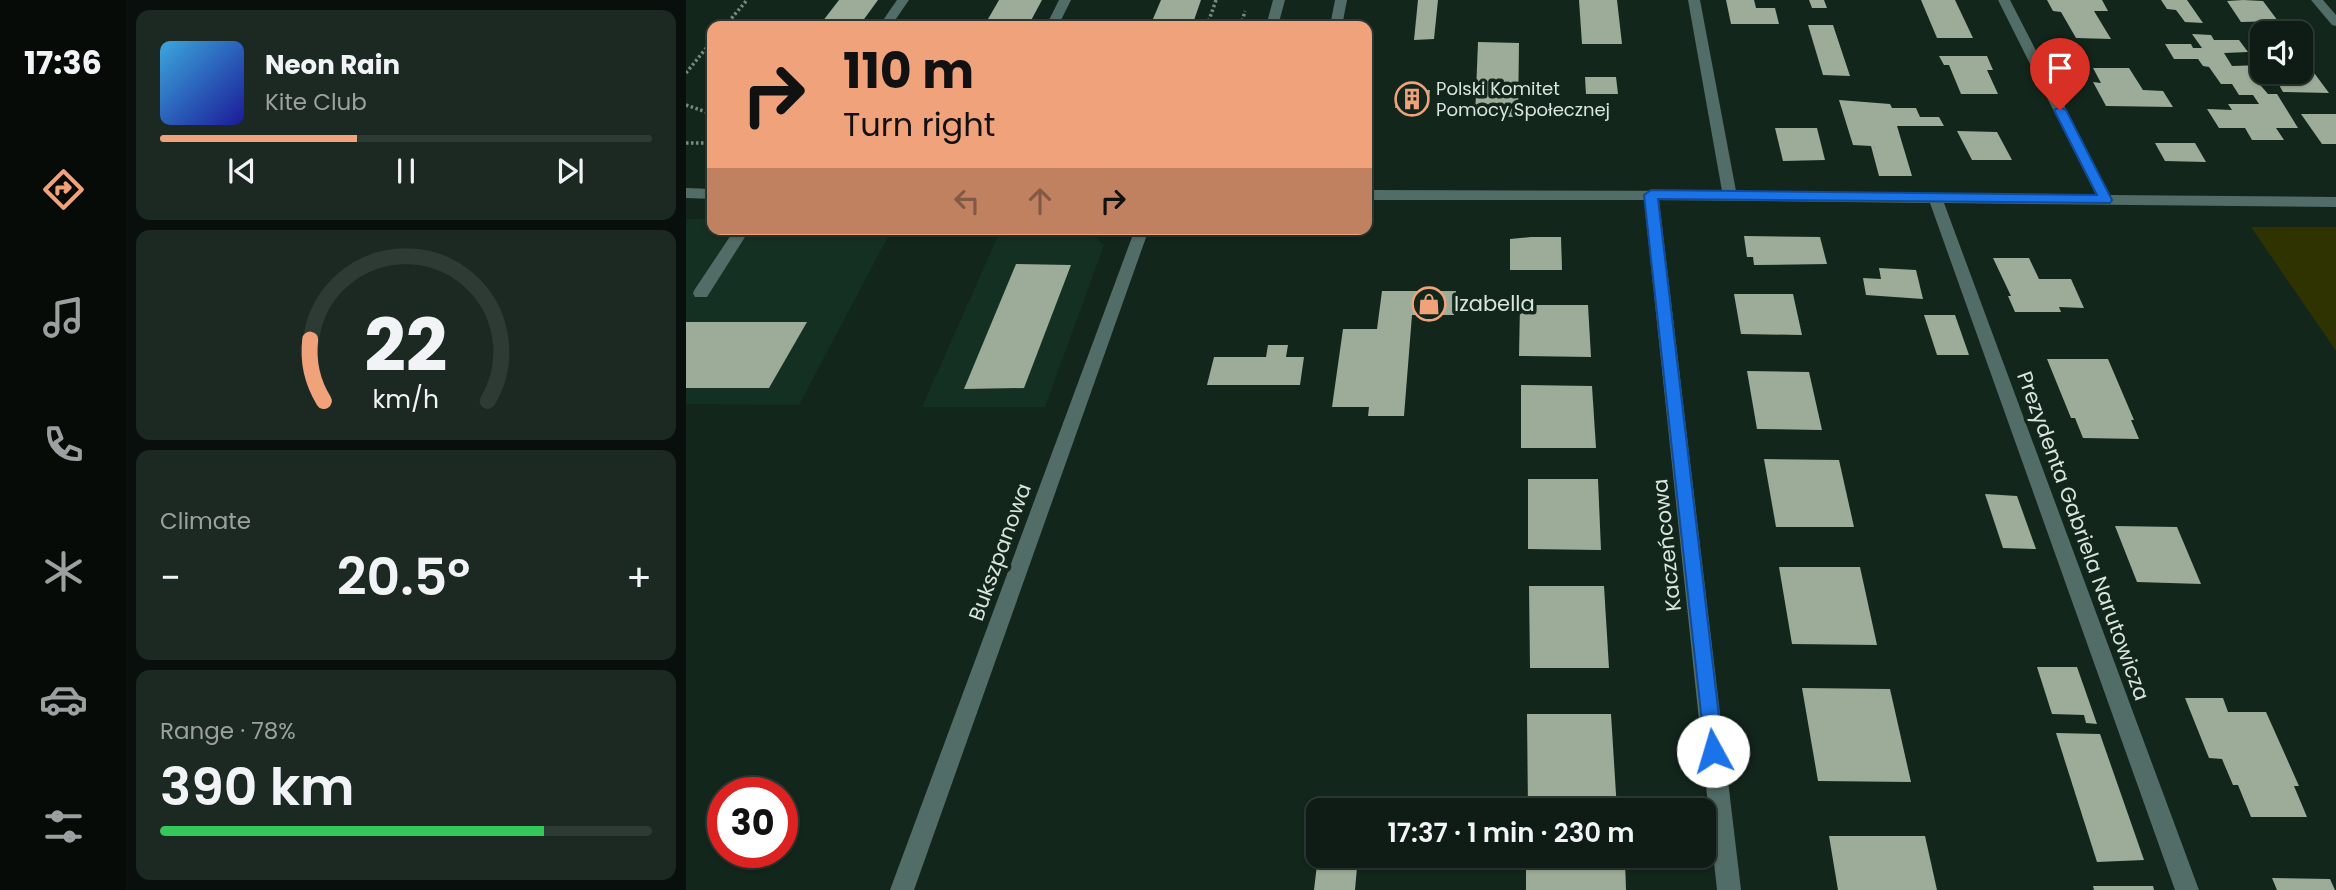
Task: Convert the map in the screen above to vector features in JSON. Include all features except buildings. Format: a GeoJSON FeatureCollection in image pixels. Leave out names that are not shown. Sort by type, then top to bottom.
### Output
{"type":"FeatureCollection","features":[{"type":"Feature","properties":{"kind":"street"},"geometry":{"type":"LineString","coordinates":[[888,21],[903,0]]}},
{"type":"Feature","properties":{"kind":"street"},"geometry":{"type":"LineString","coordinates":[[1054,21],[1065,0]]}},
{"type":"Feature","properties":{"kind":"street"},"geometry":{"type":"LineString","coordinates":[[1273,21],[1279,0]]}},
{"type":"Feature","properties":{"kind":"street"},"geometry":{"type":"LineString","coordinates":[[1337,21],[1341,0]]}},
{"type":"Feature","properties":{"kind":"street"},"geometry":{"type":"LineString","coordinates":[[1694,0],[1730,196]]}},
{"type":"Feature","properties":{"kind":"street"},"geometry":{"type":"LineString","coordinates":[[2004,0],[2106,200]]}},
{"type":"Feature","properties":{"kind":"street"},"geometry":{"type":"LineString","coordinates":[[2317,0],[2336,22]]}},
{"type":"Feature","properties":{"kind":"street"},"geometry":{"type":"LineString","coordinates":[[686,193],[707,194]]}},
{"type":"Feature","properties":{"kind":"street"},"geometry":{"type":"LineString","coordinates":[[1372,195],[2336,202]]}},
{"type":"Feature","properties":{"kind":"street","name":"Kaczeńcowa"},"geometry":{"type":"LineString","coordinates":[[1651,195],[1729,890]]}},
{"type":"Feature","properties":{"kind":"street","name":"Prezydenta Gabriela Narutowicza"},"geometry":{"type":"LineString","coordinates":[[1936,198],[2187,890]]}},
{"type":"Feature","properties":{"kind":"street"},"geometry":{"type":"LineString","coordinates":[[701,293],[739,235]]}},
{"type":"Feature","properties":{"kind":"street","name":"Bukszpanowa"},"geometry":{"type":"LineString","coordinates":[[902,890],[1140,235]]}},
{"type":"Feature","properties":{"kind":"path"},"geometry":{"type":"LineString","coordinates":[[729,21],[747,0]]}},
{"type":"Feature","properties":{"kind":"path"},"geometry":{"type":"LineString","coordinates":[[1209,21],[1216,0]]}},
{"type":"Feature","properties":{"kind":"path"},"geometry":{"type":"LineString","coordinates":[[686,73],[707,47]]}},
{"type":"Feature","properties":{"kind":"path"},"geometry":{"type":"LineString","coordinates":[[686,105],[707,112]]}},
{"type":"Feature","properties":{"kind":"path"},"geometry":{"type":"LineString","coordinates":[[686,143],[707,143]]}},
{"type":"Feature","properties":{"kind":"shaded area"},"geometry":{"type":"Polygon","coordinates":[[[686,219],[707,219],[707,235],[889,235],[799,405],[686,404],[686,219]]]}},
{"type":"Feature","properties":{"kind":"shaded area"},"geometry":{"type":"Polygon","coordinates":[[[998,235],[1093,235],[1104,245],[1045,407],[922,407],[998,235]]]}},
{"type":"Feature","properties":{"kind":"green space"},"geometry":{"type":"Polygon","coordinates":[[[2251,227],[2336,227],[2336,351],[2251,227]]]}},
{"type":"Feature","properties":{"kind":"place","name":"Polski Komitet Pomocy Społecznej"},"geometry":{"type":"Point","coordinates":[1412,99]}},
{"type":"Feature","properties":{"kind":"place","name":"Izabella"},"geometry":{"type":"Point","coordinates":[1429,304]}},
{"type":"Feature","properties":{"kind":"route"},"geometry":{"type":"LineString","coordinates":[[1713,751],[1651,195],[2106,200],[2060,110]]}}]}
